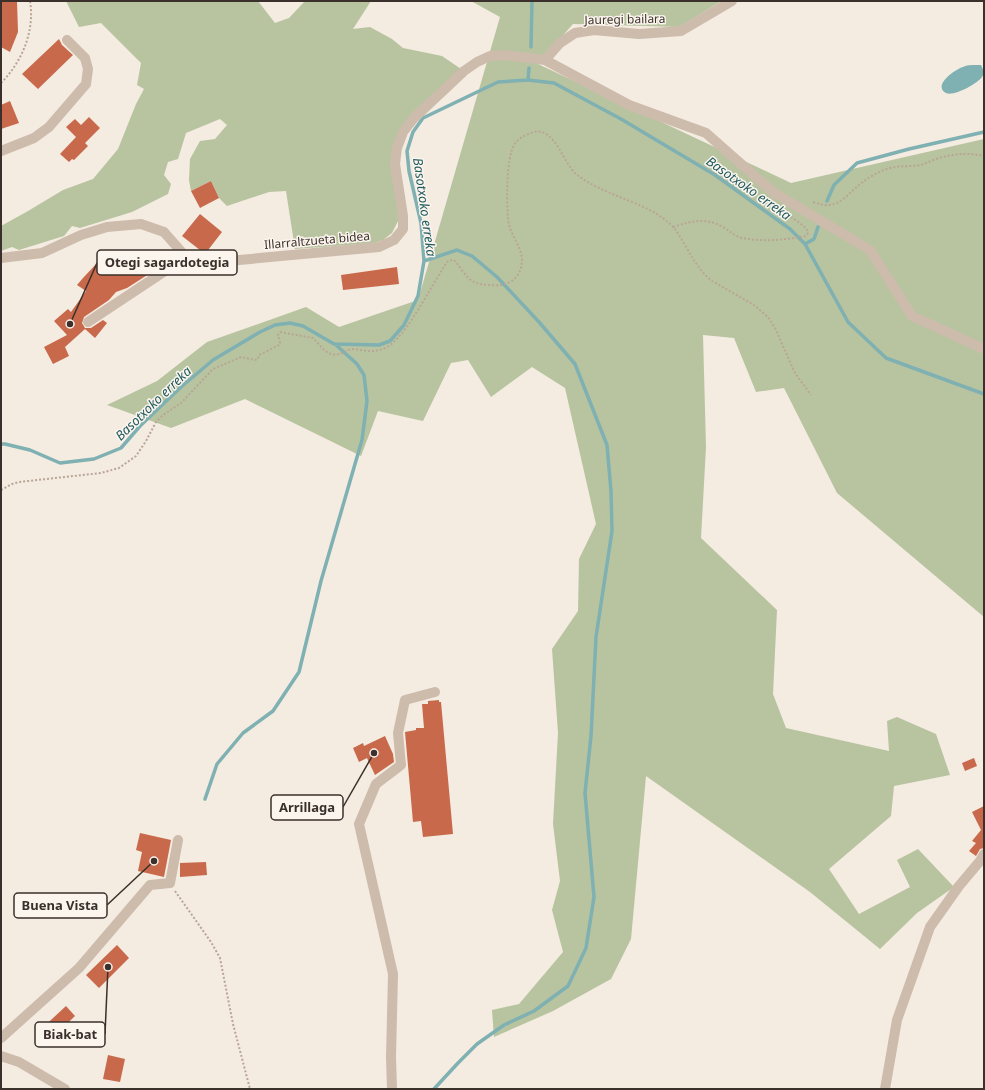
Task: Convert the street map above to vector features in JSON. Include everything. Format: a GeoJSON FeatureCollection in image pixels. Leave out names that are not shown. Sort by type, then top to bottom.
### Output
{"type":"FeatureCollection","features":[{"type":"Feature","properties":{"kind":"street","name":"Jauregi bailara"},"geometry":{"type":"LineString","coordinates":[[545,60],[560,43],[575,33],[594,30],[639,34],[681,31],[732,1]]}},
{"type":"Feature","properties":{"kind":"street"},"geometry":{"type":"LineString","coordinates":[[1,151],[34,138],[49,127],[86,84],[88,69],[85,58],[67,40]]}},
{"type":"Feature","properties":{"kind":"street","name":"Illarraltzueta bidea"},"geometry":{"type":"LineString","coordinates":[[186,257],[202,262],[228,261],[379,247],[394,240],[403,229],[403,216],[395,164],[397,148],[403,132],[414,118],[464,71],[490,56],[505,55],[545,60]]}},
{"type":"Feature","properties":{"kind":"street"},"geometry":{"type":"LineString","coordinates":[[545,60],[629,106],[706,133],[773,192],[870,250],[912,316],[984,349]]}},
{"type":"Feature","properties":{"kind":"street"},"geometry":{"type":"LineString","coordinates":[[1,258],[42,253],[81,235],[107,227],[141,224],[164,232],[186,257],[88,322]]}},
{"type":"Feature","properties":{"kind":"street"},"geometry":{"type":"LineString","coordinates":[[392,1089],[391,1058],[393,974],[359,824],[376,784],[401,765],[398,732],[406,700],[435,692]]}},
{"type":"Feature","properties":{"kind":"street"},"geometry":{"type":"LineString","coordinates":[[1,1038],[79,968],[150,885],[170,883],[178,840]]}},
{"type":"Feature","properties":{"kind":"street"},"geometry":{"type":"LineString","coordinates":[[885,1089],[897,1020],[930,927],[984,854]]}},
{"type":"Feature","properties":{"kind":"street"},"geometry":{"type":"LineString","coordinates":[[1,1056],[19,1062],[65,1089]]}},
{"type":"Feature","properties":{"kind":"path"},"geometry":{"type":"LineString","coordinates":[[1,83],[20,56],[28,40],[31,10],[30,1]]}},
{"type":"Feature","properties":{"kind":"path"},"geometry":{"type":"LineString","coordinates":[[1,490],[19,482],[101,474],[125,465],[136,456],[159,418],[181,403],[213,369],[241,358],[255,360],[259,355],[279,345],[278,335],[280,332],[313,338],[331,355],[336,355],[353,349],[369,352],[388,347],[408,325],[447,262],[452,260],[454,261],[468,277],[480,284],[500,286],[513,281],[518,275],[522,259],[509,225],[507,211],[509,160],[514,145],[519,139],[535,132],[547,133],[552,137],[570,167],[576,174],[614,196],[663,218],[673,227],[694,261],[706,276],[754,305],[768,317],[775,328],[795,373],[811,395]]}},
{"type":"Feature","properties":{"kind":"path"},"geometry":{"type":"LineString","coordinates":[[808,200],[820,205],[838,203],[862,182],[888,169],[922,164],[957,155],[974,154],[984,156]]}},
{"type":"Feature","properties":{"kind":"path"},"geometry":{"type":"LineString","coordinates":[[673,227],[692,221],[709,222],[725,228],[732,234],[758,240],[806,236],[808,234],[807,230]]}},
{"type":"Feature","properties":{"kind":"path"},"geometry":{"type":"LineString","coordinates":[[170,883],[211,942],[220,958],[233,1024],[250,1089]]}},
{"type":"Feature","properties":{"kind":"green space"},"geometry":{"type":"Polygon","coordinates":[[[66,1],[258,1],[275,23],[289,18],[305,1],[371,1],[353,29],[370,27],[392,39],[403,48],[442,56],[464,71],[414,118],[397,148],[398,221],[392,233],[383,240],[375,243],[295,249],[286,191],[269,192],[227,206],[219,198],[211,181],[191,191],[189,180],[190,159],[200,141],[215,139],[227,125],[220,119],[186,133],[178,159],[168,162],[164,175],[171,184],[168,194],[132,212],[80,228],[72,226],[64,236],[19,250],[12,247],[1,251],[1,226],[63,190],[93,179],[118,149],[136,104],[144,89],[137,85],[141,63],[101,23],[79,27],[66,1]]]}},
{"type":"Feature","properties":{"kind":"green space"},"geometry":{"type":"Polygon","coordinates":[[[471,1],[720,2],[679,27],[573,24],[538,64],[791,183],[984,139],[984,617],[837,493],[784,388],[756,392],[734,338],[703,335],[706,447],[701,538],[777,610],[773,694],[786,728],[889,751],[887,721],[897,717],[936,734],[950,775],[894,786],[891,816],[829,869],[859,914],[910,887],[897,860],[918,849],[954,887],[917,913],[880,949],[810,892],[646,776],[631,939],[611,979],[553,1011],[494,1037],[492,1010],[519,1004],[563,952],[552,910],[560,881],[553,824],[558,733],[552,649],[578,611],[579,559],[596,524],[565,388],[532,367],[491,397],[468,360],[451,363],[423,421],[378,411],[361,456],[245,399],[171,428],[107,405],[157,381],[207,342],[306,307],[339,327],[418,300],[500,17],[471,1]]]}},
{"type":"Feature","properties":{"kind":"water"},"geometry":{"type":"Polygon","coordinates":[[[969,65],[981,65],[984,72],[983,76],[975,83],[959,92],[949,94],[942,90],[943,82],[960,68],[969,65]]]}},
{"type":"Feature","properties":{"kind":"building"},"geometry":{"type":"Polygon","coordinates":[[[1,1],[17,1],[18,32],[10,52],[1,47],[1,1]]]}},
{"type":"Feature","properties":{"kind":"building"},"geometry":{"type":"Polygon","coordinates":[[[59,39],[62,45],[73,55],[38,89],[22,74],[59,39]]]}},
{"type":"Feature","properties":{"kind":"building"},"geometry":{"type":"Polygon","coordinates":[[[10,101],[19,123],[1,129],[1,105],[10,101]]]}},
{"type":"Feature","properties":{"kind":"building"},"geometry":{"type":"Polygon","coordinates":[[[89,117],[100,128],[85,143],[88,146],[74,160],[72,159],[69,162],[60,154],[76,137],[66,127],[75,119],[81,125],[89,117]]]}},
{"type":"Feature","properties":{"kind":"building"},"geometry":{"type":"Polygon","coordinates":[[[211,181],[219,198],[200,208],[191,191],[211,181]]]}},
{"type":"Feature","properties":{"kind":"building"},"geometry":{"type":"Polygon","coordinates":[[[200,214],[222,232],[205,254],[182,236],[200,214]]]}},
{"type":"Feature","properties":{"kind":"building"},"geometry":{"type":"Polygon","coordinates":[[[118,254],[127,261],[133,254],[152,272],[127,288],[116,292],[109,300],[84,317],[82,323],[85,328],[91,328],[103,320],[107,323],[95,338],[85,329],[65,347],[69,356],[53,364],[44,347],[67,335],[54,321],[68,309],[71,312],[86,291],[77,285],[98,262],[103,265],[118,254]]]}},
{"type":"Feature","properties":{"kind":"building"},"geometry":{"type":"Polygon","coordinates":[[[397,267],[399,284],[343,290],[341,275],[397,267]]]}},
{"type":"Feature","properties":{"kind":"building"},"geometry":{"type":"Polygon","coordinates":[[[439,700],[439,702],[441,702],[453,834],[423,837],[421,821],[413,822],[405,732],[416,730],[416,728],[424,728],[422,704],[428,704],[428,701],[439,700]]]}},
{"type":"Feature","properties":{"kind":"building"},"geometry":{"type":"Polygon","coordinates":[[[385,736],[393,754],[394,762],[375,775],[367,758],[359,762],[353,748],[363,743],[364,746],[385,736]]]}},
{"type":"Feature","properties":{"kind":"building"},"geometry":{"type":"Polygon","coordinates":[[[974,758],[977,766],[965,771],[962,763],[974,758]]]}},
{"type":"Feature","properties":{"kind":"building"},"geometry":{"type":"Polygon","coordinates":[[[984,806],[984,848],[980,849],[976,856],[969,851],[976,843],[972,841],[981,830],[972,812],[984,806]]]}},
{"type":"Feature","properties":{"kind":"building"},"geometry":{"type":"Polygon","coordinates":[[[140,833],[171,840],[164,877],[138,871],[142,852],[136,850],[140,833]]]}},
{"type":"Feature","properties":{"kind":"building"},"geometry":{"type":"Polygon","coordinates":[[[206,862],[207,875],[180,877],[180,863],[206,862]]]}},
{"type":"Feature","properties":{"kind":"building"},"geometry":{"type":"Polygon","coordinates":[[[117,945],[129,958],[99,988],[86,975],[117,945]]]}},
{"type":"Feature","properties":{"kind":"building"},"geometry":{"type":"Polygon","coordinates":[[[66,1006],[75,1016],[48,1042],[38,1032],[66,1006]]]}},
{"type":"Feature","properties":{"kind":"building"},"geometry":{"type":"Polygon","coordinates":[[[108,1055],[125,1059],[120,1082],[103,1079],[108,1055]]]}},
{"type":"Feature","properties":{"kind":"waterway"},"geometry":{"type":"LineString","coordinates":[[531,47],[532,1]]}},
{"type":"Feature","properties":{"kind":"waterway"},"geometry":{"type":"LineString","coordinates":[[528,80],[529,68]]}},
{"type":"Feature","properties":{"kind":"waterway","name":"Basotxoko erreka"},"geometry":{"type":"LineString","coordinates":[[1,444],[30,450],[60,463],[94,459],[121,448],[140,426],[181,387],[213,360],[260,332],[275,325],[290,323],[303,326],[334,344],[379,345],[390,341],[404,325],[418,296],[424,261],[421,223],[409,171],[407,151],[413,132],[423,118],[498,82],[528,80],[554,83],[621,119],[715,175],[790,229],[805,244],[848,322],[886,358],[984,394]]}},
{"type":"Feature","properties":{"kind":"waterway"},"geometry":{"type":"LineString","coordinates":[[827,201],[834,185],[857,163],[909,149],[984,132]]}},
{"type":"Feature","properties":{"kind":"waterway"},"geometry":{"type":"LineString","coordinates":[[805,244],[814,239],[818,227]]}},
{"type":"Feature","properties":{"kind":"waterway"},"geometry":{"type":"LineString","coordinates":[[424,261],[457,250],[472,256],[497,277],[539,322],[575,364],[607,445],[611,491],[612,531],[596,637],[591,736],[585,793],[594,897],[586,948],[568,986],[534,1011],[504,1025],[477,1044],[434,1089]]}},
{"type":"Feature","properties":{"kind":"waterway"},"geometry":{"type":"LineString","coordinates":[[205,799],[217,764],[243,733],[273,711],[299,672],[321,581],[362,440],[367,401],[364,375],[357,364],[335,344]]}},
{"type":"Feature","properties":{"kind":"place","name":"Otegi sagardotegia"},"geometry":{"type":"Point","coordinates":[70,324]}},
{"type":"Feature","properties":{"kind":"place","name":"Arrillaga"},"geometry":{"type":"Point","coordinates":[374,753]}},
{"type":"Feature","properties":{"kind":"place","name":"Buena Vista"},"geometry":{"type":"Point","coordinates":[154,861]}},
{"type":"Feature","properties":{"kind":"place","name":"Biak-bat"},"geometry":{"type":"Point","coordinates":[108,967]}}]}
